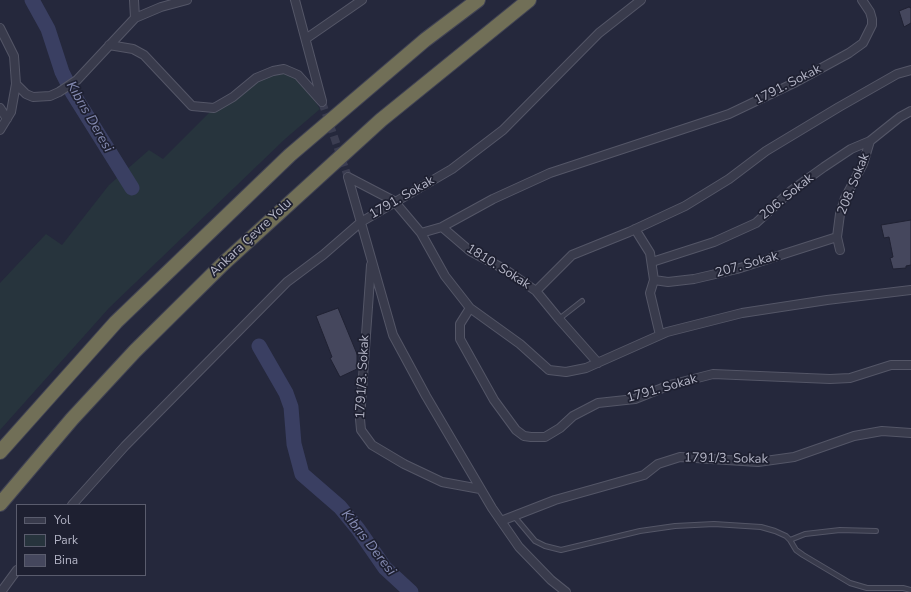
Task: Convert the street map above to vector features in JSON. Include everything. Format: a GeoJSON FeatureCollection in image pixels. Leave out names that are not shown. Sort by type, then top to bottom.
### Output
{"type":"FeatureCollection","features":[{"type":"Feature","properties":{"kind":"highway"},"geometry":{"type":"LineString","coordinates":[[0,452],[116,322],[290,155],[425,40],[478,0]]}},
{"type":"Feature","properties":{"kind":"highway","name":"Ankara Çevre Yolu"},"geometry":{"type":"LineString","coordinates":[[0,504],[72,419],[135,351],[224,263],[381,120],[529,0]]}},
{"type":"Feature","properties":{"kind":"street"},"geometry":{"type":"LineString","coordinates":[[134,0],[135,18]]}},
{"type":"Feature","properties":{"kind":"street"},"geometry":{"type":"LineString","coordinates":[[16,84],[26,94],[33,97],[50,96],[59,92],[77,80],[135,18],[161,7],[187,0]]}},
{"type":"Feature","properties":{"kind":"street"},"geometry":{"type":"LineString","coordinates":[[109,46],[133,49],[144,55],[192,106],[214,108],[233,97],[256,78],[273,71],[284,69],[298,75],[322,102],[307,38],[296,0]]}},
{"type":"Feature","properties":{"kind":"street"},"geometry":{"type":"LineString","coordinates":[[307,38],[362,0]]}},
{"type":"Feature","properties":{"kind":"street","name":"1791. Sokak"},"geometry":{"type":"LineString","coordinates":[[361,222],[394,201],[452,169],[503,130],[599,33],[641,0]]}},
{"type":"Feature","properties":{"kind":"street","name":"1791. Sokak"},"geometry":{"type":"LineString","coordinates":[[421,233],[442,227],[493,199],[550,173],[729,114],[794,83],[849,53],[863,43],[872,25],[872,19],[870,12],[862,0]]}},
{"type":"Feature","properties":{"kind":"street"},"geometry":{"type":"LineString","coordinates":[[0,28],[14,56],[16,84],[11,112],[0,130]]}},
{"type":"Feature","properties":{"kind":"street"},"geometry":{"type":"LineString","coordinates":[[536,291],[572,255],[635,229],[685,206],[729,179],[766,151],[839,107],[897,74],[911,70]]}},
{"type":"Feature","properties":{"kind":"street"},"geometry":{"type":"LineString","coordinates":[[0,108],[7,119]]}},
{"type":"Feature","properties":{"kind":"street","name":"206. Sokak"},"geometry":{"type":"LineString","coordinates":[[652,262],[714,242],[756,222],[792,190],[824,167],[851,149],[870,141],[900,117],[911,111]]}},
{"type":"Feature","properties":{"kind":"street","name":"208. Sokak"},"geometry":{"type":"LineString","coordinates":[[840,250],[837,237],[839,221],[846,198],[863,164],[870,141]]}},
{"type":"Feature","properties":{"kind":"street","name":"1791. Sokak"},"geometry":{"type":"LineString","coordinates":[[394,201],[348,177],[393,335],[426,396],[480,489],[501,521],[519,547],[551,580],[566,592]]}},
{"type":"Feature","properties":{"kind":"street"},"geometry":{"type":"LineString","coordinates":[[394,201],[421,233],[445,276],[470,308],[520,344],[549,370],[566,372],[586,368],[660,335],[742,313],[827,300],[911,290]]}},
{"type":"Feature","properties":{"kind":"street"},"geometry":{"type":"LineString","coordinates":[[73,504],[126,446],[287,282],[324,255],[361,222]]}},
{"type":"Feature","properties":{"kind":"street","name":"1810. Sokak"},"geometry":{"type":"LineString","coordinates":[[442,227],[470,251],[506,270],[536,291],[598,362]]}},
{"type":"Feature","properties":{"kind":"street"},"geometry":{"type":"LineString","coordinates":[[635,229],[650,253],[654,280],[650,293],[660,335]]}},
{"type":"Feature","properties":{"kind":"street","name":"207. Sokak"},"geometry":{"type":"LineString","coordinates":[[654,280],[668,282],[694,279],[737,269],[837,237]]}},
{"type":"Feature","properties":{"kind":"street","name":"1791/3. Sokak"},"geometry":{"type":"LineString","coordinates":[[371,260],[360,419],[361,430],[372,445],[404,464],[442,482],[480,489]]}},
{"type":"Feature","properties":{"kind":"street","name":"1791. Sokak"},"geometry":{"type":"LineString","coordinates":[[470,308],[460,324],[460,339],[494,400],[516,430],[524,436],[531,437],[545,437],[560,428],[573,416],[598,403],[635,399],[670,385],[713,374],[830,379],[850,378],[891,365],[911,365]]}},
{"type":"Feature","properties":{"kind":"street","name":"1791/3. Sokak"},"geometry":{"type":"LineString","coordinates":[[501,521],[555,500],[644,475],[658,464],[680,457],[758,462],[794,457],[854,436],[882,431],[911,433]]}},
{"type":"Feature","properties":{"kind":"street"},"geometry":{"type":"LineString","coordinates":[[1,592],[16,571]]}},
{"type":"Feature","properties":{"kind":"lane"},"geometry":{"type":"LineString","coordinates":[[559,319],[582,301]]}},
{"type":"Feature","properties":{"kind":"lane"},"geometry":{"type":"LineString","coordinates":[[514,516],[535,540],[545,546],[560,550],[640,531],[695,525],[761,527],[775,531],[790,540],[796,550],[850,583],[867,588],[903,588],[911,590]]}},
{"type":"Feature","properties":{"kind":"lane"},"geometry":{"type":"LineString","coordinates":[[790,540],[805,534],[840,530],[876,531]]}},
{"type":"Feature","properties":{"kind":"green space"},"geometry":{"type":"Polygon","coordinates":[[[273,71],[298,75],[320,109],[285,139],[109,308],[0,430],[0,283],[46,234],[62,245],[109,185],[149,150],[163,159],[214,108],[273,71]]]}},
{"type":"Feature","properties":{"kind":"building"},"geometry":{"type":"Polygon","coordinates":[[[909,7],[911,8],[911,23],[904,27],[899,11],[909,7]]]}},
{"type":"Feature","properties":{"kind":"building"},"geometry":{"type":"Polygon","coordinates":[[[911,220],[911,265],[906,266],[906,268],[893,269],[890,258],[893,257],[889,237],[884,238],[881,225],[911,220]]]}},
{"type":"Feature","properties":{"kind":"building"},"geometry":{"type":"Polygon","coordinates":[[[338,308],[357,354],[357,369],[340,377],[330,358],[332,357],[316,316],[338,308]]]}},
{"type":"Feature","properties":{"kind":"waterway","name":"Kıbrıs Deresi"},"geometry":{"type":"LineString","coordinates":[[32,0],[48,29],[62,72],[72,92],[132,188]]}},
{"type":"Feature","properties":{"kind":"waterway","name":"Kıbrıs Deresi"},"geometry":{"type":"LineString","coordinates":[[259,346],[286,393],[291,407],[294,444],[302,474],[340,507],[358,529],[385,568],[411,592]]}},
{"type":"Feature","properties":{"kind":"tunnel"},"geometry":{"type":"LineString","coordinates":[[322,102],[348,177]]}}]}
